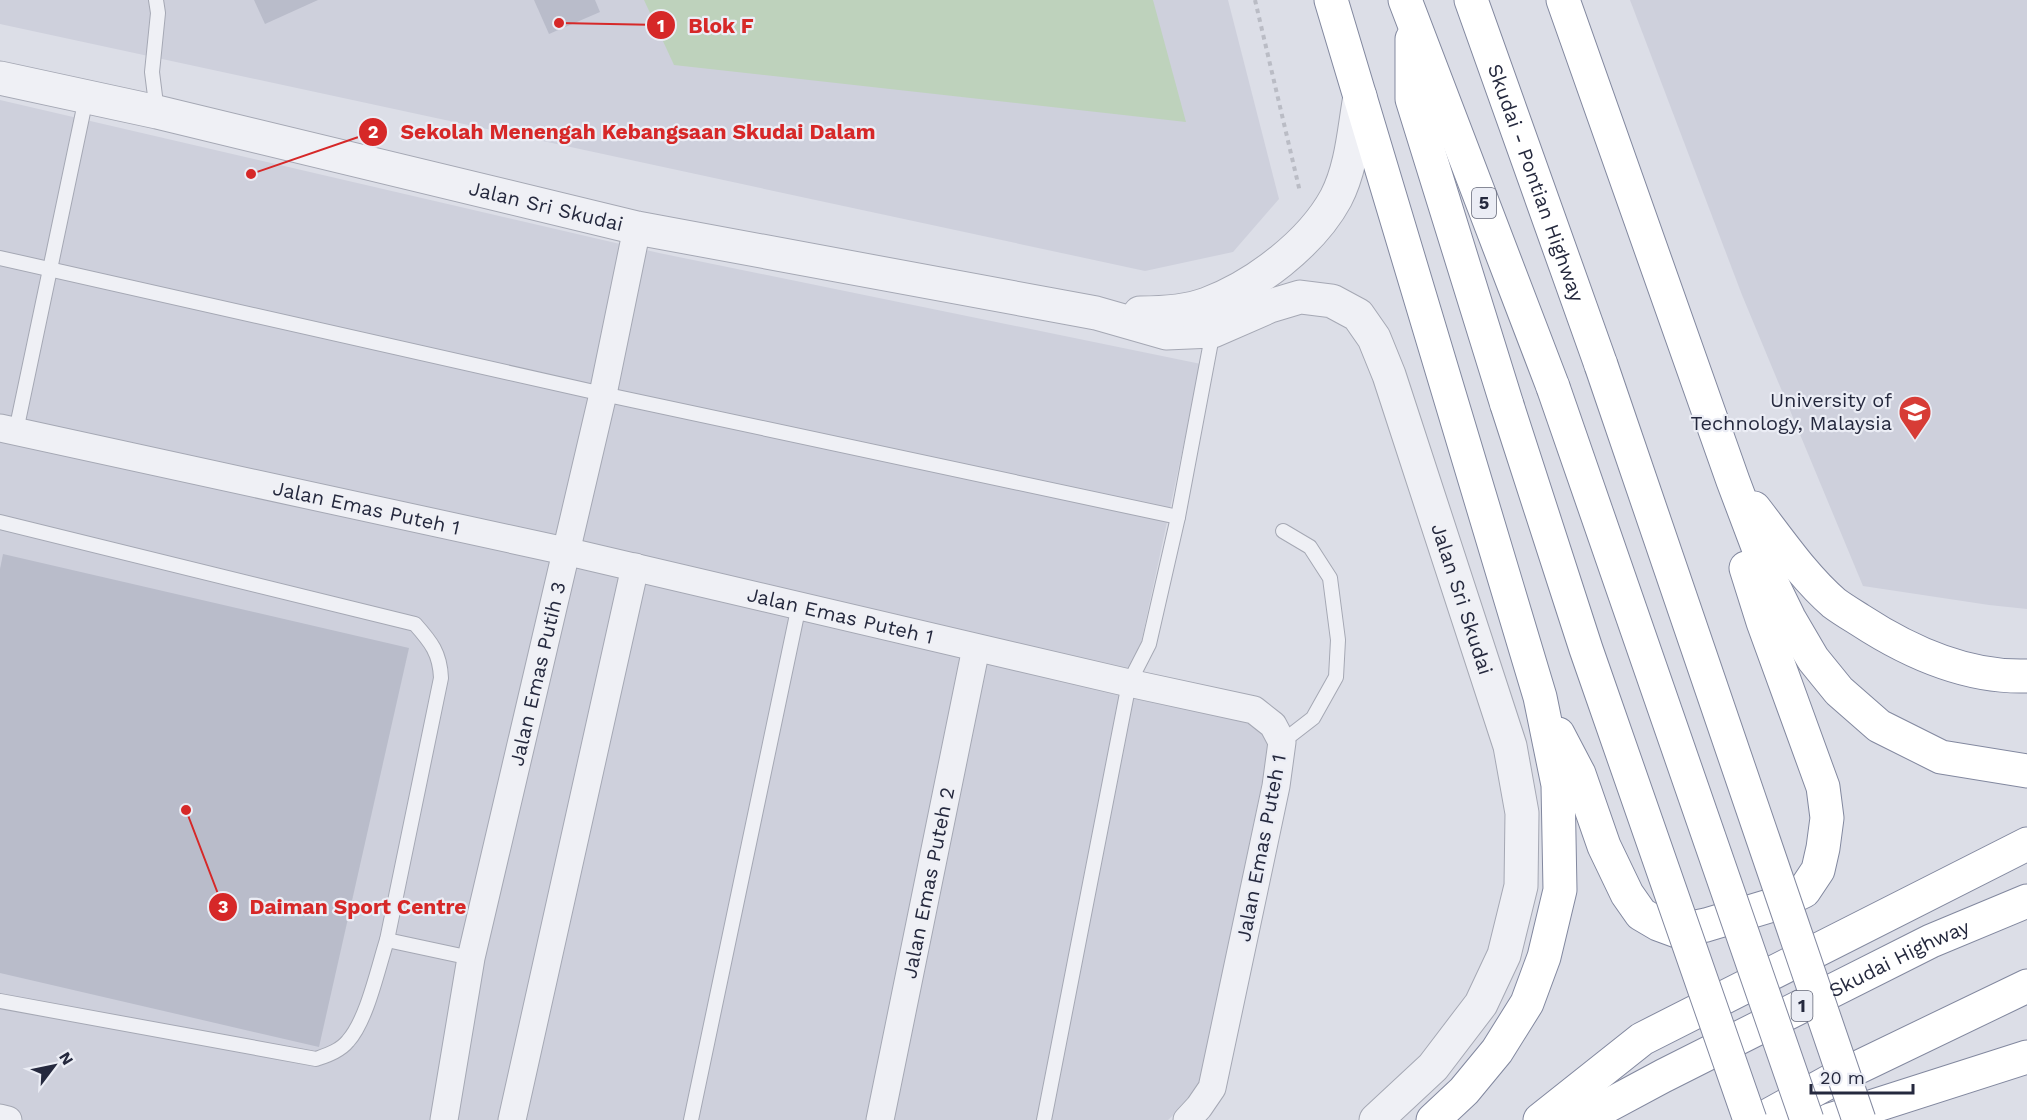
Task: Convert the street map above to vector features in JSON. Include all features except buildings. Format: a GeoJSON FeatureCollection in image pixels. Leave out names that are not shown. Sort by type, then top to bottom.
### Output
{"type":"FeatureCollection","features":[{"type":"Feature","properties":{"kind":"highway"},"geometry":{"type":"LineString","coordinates":[[1331,0],[1540,697],[1558,785],[1560,890],[1546,946],[1527,1003],[1497,1051],[1464,1091],[1433,1120]]}},
{"type":"Feature","properties":{"kind":"highway","name":"Skudai - Pontian Highway"},"geometry":{"type":"LineString","coordinates":[[1471,0],[1601,365],[1859,1120]]}},
{"type":"Feature","properties":{"kind":"highway"},"geometry":{"type":"LineString","coordinates":[[1563,0],[1733,481],[1770,579],[1813,659],[1839,691],[1879,726],[1941,757],[2027,771]]}},
{"type":"Feature","properties":{"kind":"highway"},"geometry":{"type":"LineString","coordinates":[[1408,10],[1412,99],[1589,661],[1750,1120]]}},
{"type":"Feature","properties":{"kind":"highway","name":"5"},"geometry":{"type":"LineString","coordinates":[[1408,10],[1461,142],[1553,387],[1807,1120]]}},
{"type":"Feature","properties":{"kind":"highway"},"geometry":{"type":"LineString","coordinates":[[1540,697],[1579,774],[1604,846],[1627,894],[1641,914],[1677,931],[1707,925],[1779,903],[1804,891],[1818,870],[1823,848],[1827,818],[1823,787],[1763,622],[1743,557],[1733,481]]}},
{"type":"Feature","properties":{"kind":"highway"},"geometry":{"type":"LineString","coordinates":[[1733,481],[1800,567],[1834,603],[1879,632],[1925,656],[1972,671],[2027,676]]}},
{"type":"Feature","properties":{"kind":"highway"},"geometry":{"type":"LineString","coordinates":[[1540,1120],[1642,1039],[2027,844]]}},
{"type":"Feature","properties":{"kind":"highway","name":"Skudai Highway"},"geometry":{"type":"LineString","coordinates":[[1581,1120],[1663,1076],[1931,941],[2027,901]]}},
{"type":"Feature","properties":{"kind":"highway"},"geometry":{"type":"LineString","coordinates":[[1760,1120],[1836,1078],[2027,986]]}},
{"type":"Feature","properties":{"kind":"highway"},"geometry":{"type":"LineString","coordinates":[[1830,1120],[2027,1057]]}},
{"type":"Feature","properties":{"kind":"street","name":"Jalan Sri Skudai"},"geometry":{"type":"LineString","coordinates":[[0,78],[157,112],[637,228],[1096,313],[1166,333],[1213,331],[1270,306],[1300,297],[1332,300],[1358,315],[1374,338],[1389,375],[1510,746],[1522,813],[1521,886],[1504,955],[1481,1004],[1433,1067],[1376,1120]]}},
{"type":"Feature","properties":{"kind":"street","name":"Jalan Sri Skudai"},"geometry":{"type":"LineString","coordinates":[[1096,313],[1169,313],[1206,305],[1251,283],[1279,263],[1310,234],[1335,199],[1348,168],[1360,96]]}},
{"type":"Feature","properties":{"kind":"street","name":"Jalan Emas Putih 3"},"geometry":{"type":"LineString","coordinates":[[444,1120],[471,958],[603,394],[637,228]]}},
{"type":"Feature","properties":{"kind":"street","name":"Jalan Emas Puteh 1"},"geometry":{"type":"LineString","coordinates":[[8,430],[565,551],[976,648],[1254,710],[1273,725],[1282,742],[1276,786],[1212,1088],[1187,1120]]}},
{"type":"Feature","properties":{"kind":"street"},"geometry":{"type":"LineString","coordinates":[[512,1120],[635,567]]}},
{"type":"Feature","properties":{"kind":"street","name":"Jalan Emas Puteh 2"},"geometry":{"type":"LineString","coordinates":[[880,1120],[976,648]]}},
{"type":"Feature","properties":{"kind":"street"},"geometry":{"type":"LineString","coordinates":[[0,1118],[8,1120]]}},
{"type":"Feature","properties":{"kind":"lane"},"geometry":{"type":"LineString","coordinates":[[156,0],[158,14],[152,72],[157,112]]}},
{"type":"Feature","properties":{"kind":"lane"},"geometry":{"type":"LineString","coordinates":[[8,430],[49,268],[86,98]]}},
{"type":"Feature","properties":{"kind":"lane"},"geometry":{"type":"LineString","coordinates":[[0,258],[603,394],[1178,517]]}},
{"type":"Feature","properties":{"kind":"lane"},"geometry":{"type":"LineString","coordinates":[[1044,1120],[1130,683],[1149,644],[1178,517],[1213,331]]}},
{"type":"Feature","properties":{"kind":"lane"},"geometry":{"type":"LineString","coordinates":[[0,522],[415,624],[429,639],[440,660],[441,678],[387,940],[363,1016],[348,1041],[333,1052],[316,1059],[0,1001]]}},
{"type":"Feature","properties":{"kind":"lane"},"geometry":{"type":"LineString","coordinates":[[1282,742],[1313,718],[1336,677],[1338,640],[1330,578],[1310,547],[1283,531]]}},
{"type":"Feature","properties":{"kind":"lane"},"geometry":{"type":"LineString","coordinates":[[691,1120],[799,605]]}},
{"type":"Feature","properties":{"kind":"lane"},"geometry":{"type":"LineString","coordinates":[[387,940],[471,958]]}},
{"type":"Feature","properties":{"kind":"path"},"geometry":{"type":"LineString","coordinates":[[1255,0],[1310,234]]}},
{"type":"Feature","properties":{"kind":"shaded area"},"geometry":{"type":"Polygon","coordinates":[[[0,0],[1228,0],[1279,199],[1233,252],[1145,271],[0,24],[0,0]]]}},
{"type":"Feature","properties":{"kind":"shaded area","name":"University of Technology, Malaysia"},"geometry":{"type":"Polygon","coordinates":[[[1630,0],[2027,0],[2027,609],[1863,586],[1742,295],[1630,0]]]}},
{"type":"Feature","properties":{"kind":"shaded area"},"geometry":{"type":"Polygon","coordinates":[[[0,100],[659,253],[1201,364],[1141,643],[1118,692],[1251,722],[1264,732],[1270,743],[1199,1091],[1168,1120],[0,1120],[0,100]]]}},
{"type":"Feature","properties":{"kind":"green space"},"geometry":{"type":"Polygon","coordinates":[[[644,0],[1153,0],[1186,122],[674,65],[644,0]]]}},
{"type":"Feature","properties":{"kind":"place","name":"Blok F"},"geometry":{"type":"Point","coordinates":[559,23]}},
{"type":"Feature","properties":{"kind":"place","name":"Sekolah Menengah Kebangsaan Skudai Dalam"},"geometry":{"type":"Point","coordinates":[251,174]}},
{"type":"Feature","properties":{"kind":"place","name":"University of Technology, Malaysia"},"geometry":{"type":"Point","coordinates":[1915,441]}},
{"type":"Feature","properties":{"kind":"place","name":"Daiman Sport Centre"},"geometry":{"type":"Point","coordinates":[186,810]}}]}
